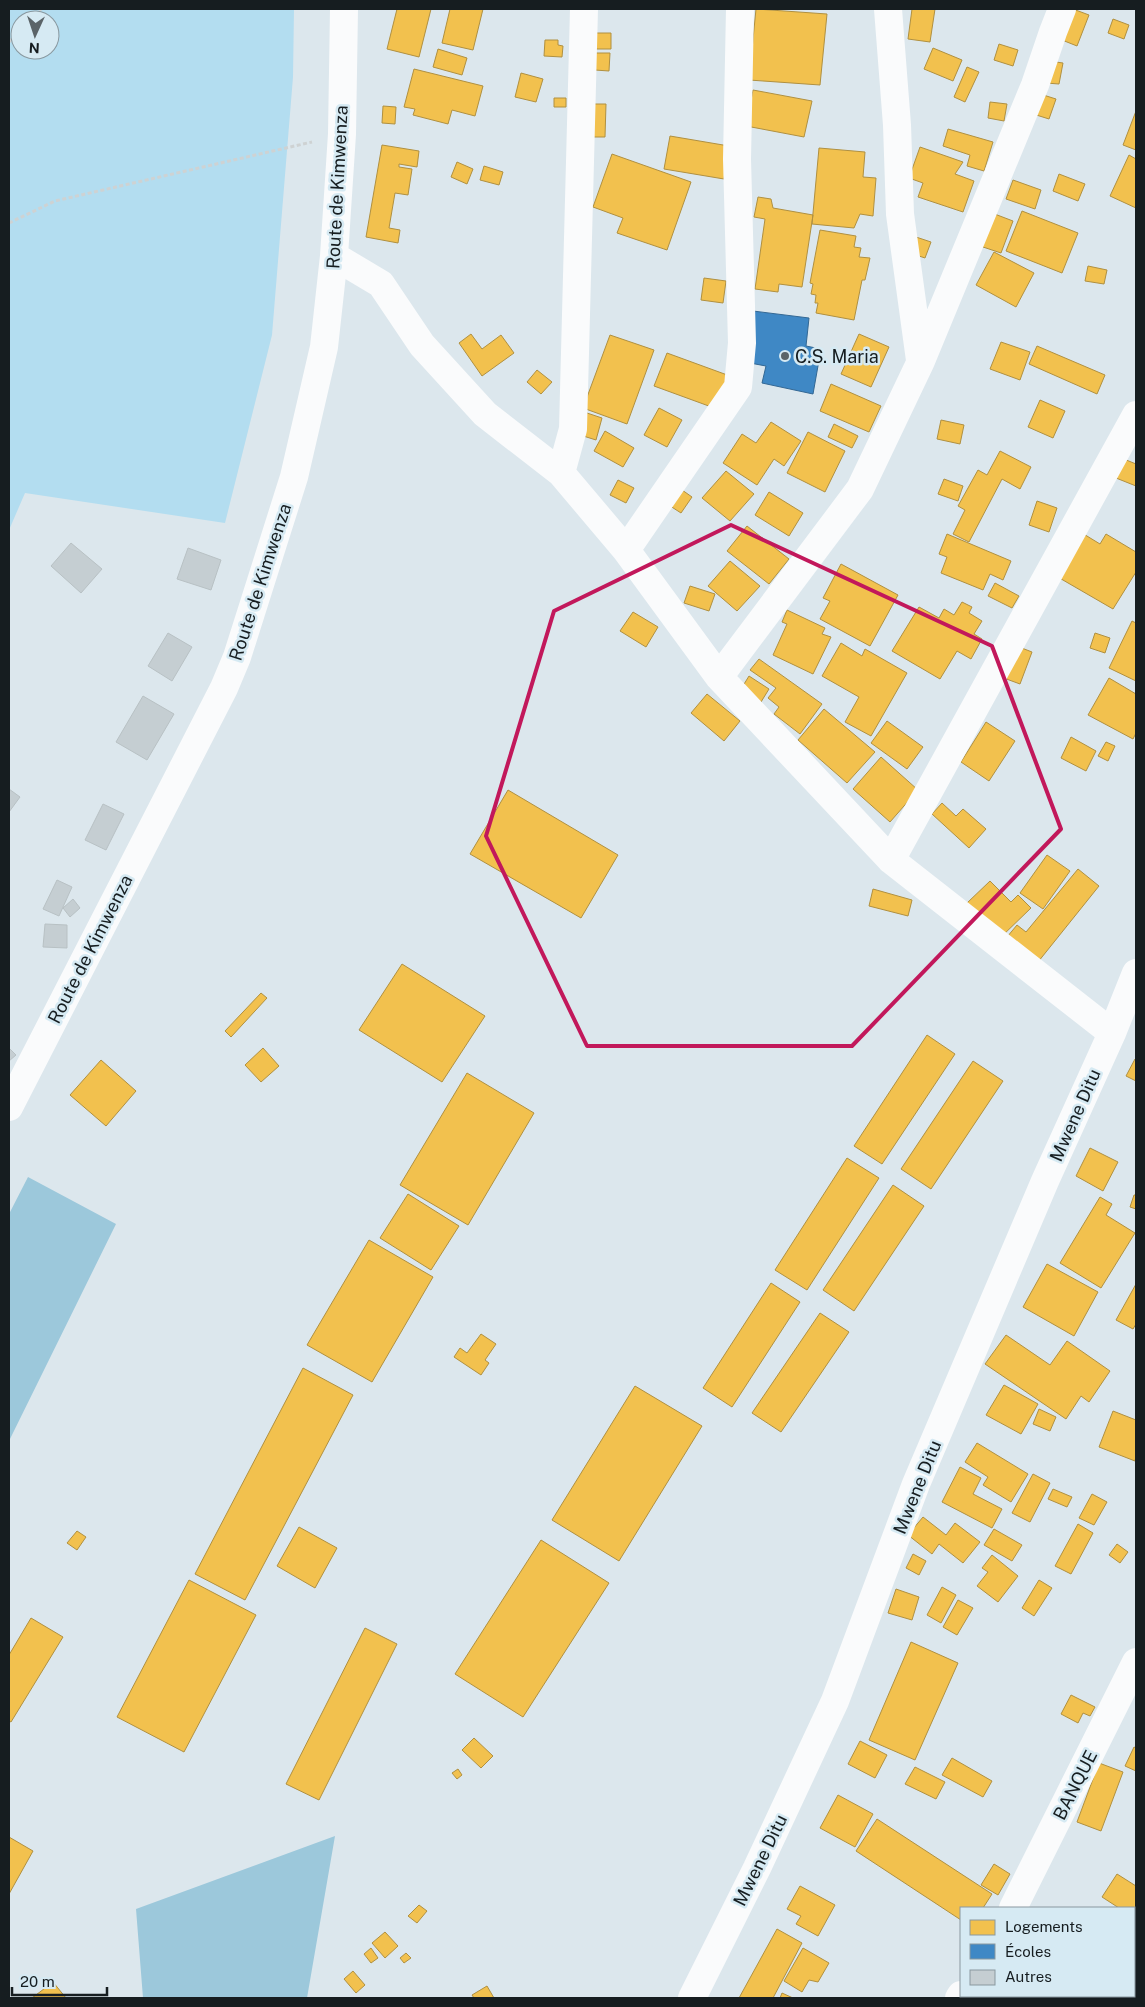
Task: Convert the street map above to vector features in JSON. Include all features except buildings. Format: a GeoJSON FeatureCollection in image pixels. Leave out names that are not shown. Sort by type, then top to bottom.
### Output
{"type":"FeatureCollection","features":[{"type":"Feature","properties":{"kind":"street","name":"Route de Kimwenza"},"geometry":{"type":"LineString","coordinates":[[9,1108],[224,688],[236,657],[298,460],[324,347],[334,256],[342,134],[344,9]]}},
{"type":"Feature","properties":{"kind":"street"},"geometry":{"type":"LineString","coordinates":[[561,473],[573,428],[584,9]]}},
{"type":"Feature","properties":{"kind":"street"},"geometry":{"type":"LineString","coordinates":[[626,550],[738,387],[742,343],[738,159],[740,9]]}},
{"type":"Feature","properties":{"kind":"street"},"geometry":{"type":"LineString","coordinates":[[888,9],[897,125],[900,214],[920,361]]}},
{"type":"Feature","properties":{"kind":"street"},"geometry":{"type":"LineString","coordinates":[[719,677],[860,489],[920,361],[1035,85],[1062,9]]}},
{"type":"Feature","properties":{"kind":"street"},"geometry":{"type":"LineString","coordinates":[[334,256],[381,284],[422,345],[485,414],[561,473],[626,550],[719,677],[891,860],[1112,1033]]}},
{"type":"Feature","properties":{"kind":"street"},"geometry":{"type":"LineString","coordinates":[[891,860],[1136,415]]}},
{"type":"Feature","properties":{"kind":"street","name":"Mwene Ditu"},"geometry":{"type":"LineString","coordinates":[[692,1998],[757,1868],[835,1701],[916,1484],[1046,1181],[1112,1033],[1136,973]]}},
{"type":"Feature","properties":{"kind":"street","name":"BANQUE"},"geometry":{"type":"LineString","coordinates":[[1014,1907],[1136,1662]]}},
{"type":"Feature","properties":{"kind":"path"},"geometry":{"type":"LineString","coordinates":[[9,223],[55,200],[342,134]]}},
{"type":"Feature","properties":{"kind":"highlighted area"},"geometry":{"type":"Polygon","coordinates":[[[731,525],[992,646],[1061,829],[852,1046],[587,1046],[486,836],[554,611],[731,525]]]}},
{"type":"Feature","properties":{"kind":"shaded area"},"geometry":{"type":"Polygon","coordinates":[[[9,9],[294,9],[293,77],[272,335],[225,523],[25,493],[9,530],[9,9]]]}},
{"type":"Feature","properties":{"kind":"shaded area"},"geometry":{"type":"Polygon","coordinates":[[[28,1177],[116,1224],[9,1441],[9,1214],[28,1177]]]}},
{"type":"Feature","properties":{"kind":"shaded area"},"geometry":{"type":"Polygon","coordinates":[[[335,1836],[307,1998],[143,1998],[136,1909],[335,1836]]]}},
{"type":"Feature","properties":{"kind":"place","name":"C.S. Maria"},"geometry":{"type":"Point","coordinates":[785,356]}}]}
